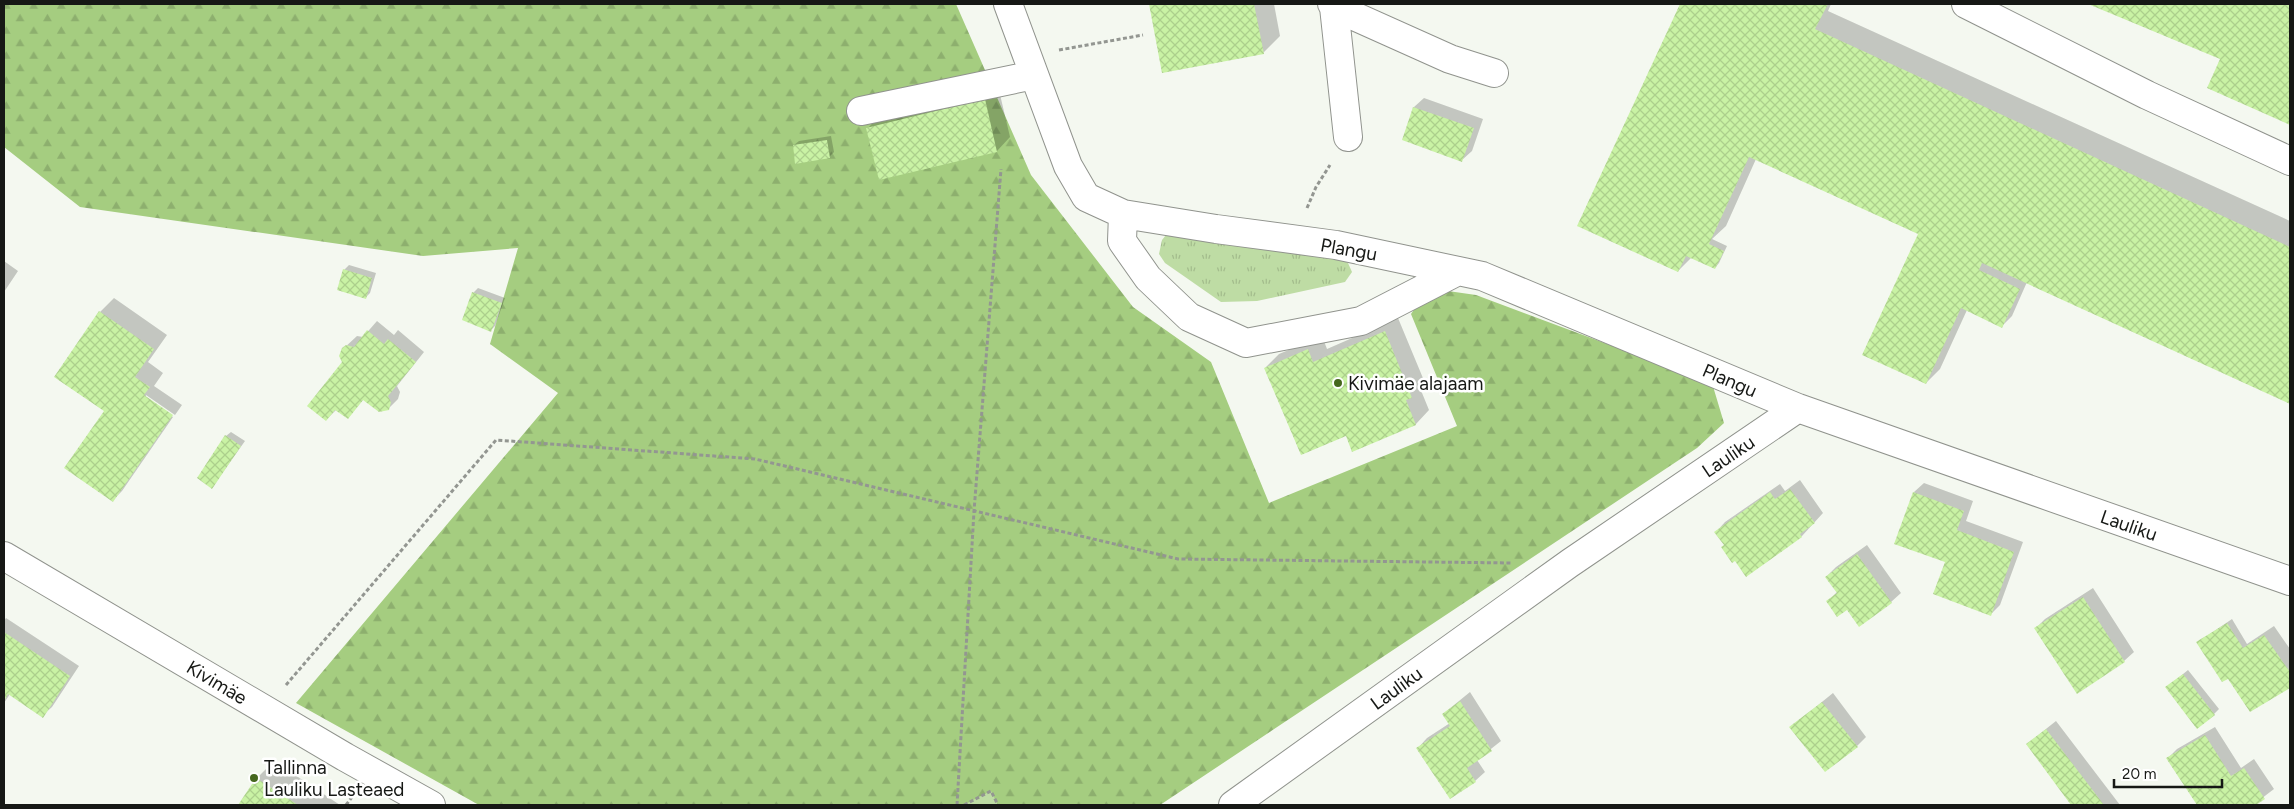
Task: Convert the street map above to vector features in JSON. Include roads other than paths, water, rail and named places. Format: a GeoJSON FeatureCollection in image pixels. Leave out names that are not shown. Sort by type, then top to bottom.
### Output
{"type":"FeatureCollection","features":[{"type":"Feature","properties":{"kind":"street","name":"Plangu"},"geometry":{"type":"LineString","coordinates":[[1008,4],[1068,166],[1086,197],[1123,214],[1336,245],[1482,276],[1798,408]]}},
{"type":"Feature","properties":{"kind":"street"},"geometry":{"type":"LineString","coordinates":[[1966,4],[2146,95],[2290,161]]}},
{"type":"Feature","properties":{"kind":"street"},"geometry":{"type":"LineString","coordinates":[[1333,5],[1450,59],[1494,73]]}},
{"type":"Feature","properties":{"kind":"street"},"geometry":{"type":"LineString","coordinates":[[1333,5],[1348,137]]}},
{"type":"Feature","properties":{"kind":"street"},"geometry":{"type":"LineString","coordinates":[[861,111],[1031,65]]}},
{"type":"Feature","properties":{"kind":"street"},"geometry":{"type":"LineString","coordinates":[[1123,214],[1122,241],[1148,278],[1189,317],[1246,343],[1361,321],[1458,271]]}},
{"type":"Feature","properties":{"kind":"street","name":"Lauliku"},"geometry":{"type":"LineString","coordinates":[[1233,805],[1570,563],[1798,408],[2290,582]]}},
{"type":"Feature","properties":{"kind":"street","name":"Kivimäe"},"geometry":{"type":"LineString","coordinates":[[4,556],[264,710],[431,805]]}},
{"type":"Feature","properties":{"kind":"place","name":"Kivimäe alajaam"},"geometry":{"type":"Point","coordinates":[1338,383]}},
{"type":"Feature","properties":{"kind":"place","name":"Tallinna Lauliku Lasteaed"},"geometry":{"type":"Point","coordinates":[254,778]}}]}
